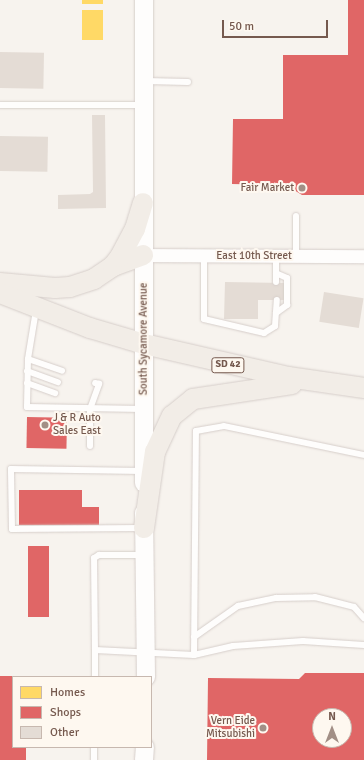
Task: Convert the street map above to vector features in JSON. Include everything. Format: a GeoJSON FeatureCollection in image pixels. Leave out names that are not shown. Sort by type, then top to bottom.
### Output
{"type":"FeatureCollection","features":[{"type":"Feature","properties":{"kind":"main road","name":"South Sycamore Avenue"},"geometry":{"type":"LineString","coordinates":[[144,0],[142,105],[146,676]]}},
{"type":"Feature","properties":{"kind":"main road"},"geometry":{"type":"LineString","coordinates":[[113,266],[130,240],[143,203]]}},
{"type":"Feature","properties":{"kind":"main road"},"geometry":{"type":"LineString","coordinates":[[0,283],[38,287],[70,287],[94,279],[113,266],[143,255]]}},
{"type":"Feature","properties":{"kind":"main road","name":"SD 42"},"geometry":{"type":"LineString","coordinates":[[0,293],[37,308],[144,344],[205,360],[313,381],[364,388]]}},
{"type":"Feature","properties":{"kind":"main road"},"geometry":{"type":"LineString","coordinates":[[144,528],[155,452],[172,416],[193,399],[221,392],[313,381]]}},
{"type":"Feature","properties":{"kind":"main road"},"geometry":{"type":"LineString","coordinates":[[144,760],[145,748]]}},
{"type":"Feature","properties":{"kind":"street","name":"East 10th Street"},"geometry":{"type":"LineString","coordinates":[[143,255],[364,256]]}},
{"type":"Feature","properties":{"kind":"lane"},"geometry":{"type":"LineString","coordinates":[[143,80],[188,82]]}},
{"type":"Feature","properties":{"kind":"lane"},"geometry":{"type":"LineString","coordinates":[[0,105],[142,105]]}},
{"type":"Feature","properties":{"kind":"lane"},"geometry":{"type":"LineString","coordinates":[[296,216],[296,256]]}},
{"type":"Feature","properties":{"kind":"lane"},"geometry":{"type":"LineString","coordinates":[[204,256],[204,319],[264,333],[275,326],[277,300]]}},
{"type":"Feature","properties":{"kind":"lane"},"geometry":{"type":"LineString","coordinates":[[276,256],[276,282]]}},
{"type":"Feature","properties":{"kind":"lane"},"geometry":{"type":"LineString","coordinates":[[276,273],[287,278],[287,305],[276,313]]}},
{"type":"Feature","properties":{"kind":"lane"},"geometry":{"type":"LineString","coordinates":[[37,308],[28,359],[27,407],[69,408],[90,406],[144,410]]}},
{"type":"Feature","properties":{"kind":"lane"},"geometry":{"type":"LineString","coordinates":[[28,359],[62,371]]}},
{"type":"Feature","properties":{"kind":"lane"},"geometry":{"type":"LineString","coordinates":[[27,371],[58,382]]}},
{"type":"Feature","properties":{"kind":"lane"},"geometry":{"type":"LineString","coordinates":[[27,383],[55,392]]}},
{"type":"Feature","properties":{"kind":"lane"},"geometry":{"type":"LineString","coordinates":[[90,446],[90,406],[93,394],[99,384],[95,383]]}},
{"type":"Feature","properties":{"kind":"lane"},"geometry":{"type":"LineString","coordinates":[[69,408],[71,402]]}},
{"type":"Feature","properties":{"kind":"lane"},"geometry":{"type":"LineString","coordinates":[[194,654],[196,431],[224,426],[364,455]]}},
{"type":"Feature","properties":{"kind":"lane"},"geometry":{"type":"LineString","coordinates":[[144,471],[11,469],[12,529],[144,528]]}},
{"type":"Feature","properties":{"kind":"lane"},"geometry":{"type":"LineString","coordinates":[[95,676],[94,558],[99,555],[144,555]]}},
{"type":"Feature","properties":{"kind":"lane"},"geometry":{"type":"LineString","coordinates":[[194,637],[238,606],[276,598],[315,597],[354,607],[364,618]]}},
{"type":"Feature","properties":{"kind":"lane"},"geometry":{"type":"LineString","coordinates":[[95,650],[194,654],[233,646],[303,641],[364,645]]}},
{"type":"Feature","properties":{"kind":"lane"},"geometry":{"type":"LineString","coordinates":[[94,748],[94,760]]}},
{"type":"Feature","properties":{"kind":"building: Homes"},"geometry":{"type":"Polygon","coordinates":[[[82,0],[103,0],[103,4],[82,4],[82,0]]]}},
{"type":"Feature","properties":{"kind":"building: Homes"},"geometry":{"type":"Polygon","coordinates":[[[82,10],[103,10],[103,40],[82,40],[82,10]]]}},
{"type":"Feature","properties":{"kind":"building: Shops"},"geometry":{"type":"Polygon","coordinates":[[[348,0],[364,0],[364,195],[302,195],[286,185],[232,184],[233,119],[283,119],[283,55],[348,55],[348,0]]]}},
{"type":"Feature","properties":{"kind":"building: Shops"},"geometry":{"type":"Polygon","coordinates":[[[27,417],[67,418],[66,449],[26,448],[27,417]]]}},
{"type":"Feature","properties":{"kind":"building: Shops"},"geometry":{"type":"Polygon","coordinates":[[[19,490],[82,490],[82,507],[99,507],[99,525],[19,525],[19,490]]]}},
{"type":"Feature","properties":{"kind":"building: Shops"},"geometry":{"type":"Polygon","coordinates":[[[28,546],[49,546],[49,617],[28,617],[28,546]]]}},
{"type":"Feature","properties":{"kind":"building: Shops","name":"Vern Eide Mitsubishi"},"geometry":{"type":"Polygon","coordinates":[[[305,673],[364,673],[364,760],[207,760],[208,678],[299,679],[305,673]]]}},
{"type":"Feature","properties":{"kind":"building: Shops"},"geometry":{"type":"Polygon","coordinates":[[[0,676],[12,676],[12,748],[26,748],[26,760],[0,760],[0,676]]]}},
{"type":"Feature","properties":{"kind":"building: Other"},"geometry":{"type":"Polygon","coordinates":[[[0,52],[44,53],[43,89],[0,88],[0,52]]]}},
{"type":"Feature","properties":{"kind":"building: Other"},"geometry":{"type":"Polygon","coordinates":[[[92,115],[105,115],[106,208],[58,209],[58,195],[90,194],[93,192],[92,115]]]}},
{"type":"Feature","properties":{"kind":"building: Other"},"geometry":{"type":"Polygon","coordinates":[[[0,136],[48,137],[47,172],[0,171],[0,136]]]}},
{"type":"Feature","properties":{"kind":"building: Other"},"geometry":{"type":"Polygon","coordinates":[[[225,282],[285,283],[285,300],[258,300],[258,319],[224,319],[225,282]]]}},
{"type":"Feature","properties":{"kind":"building: Other"},"geometry":{"type":"Polygon","coordinates":[[[324,292],[364,298],[359,328],[319,322],[324,292]]]}},
{"type":"Feature","properties":{"kind":"place","name":"Fair Market"},"geometry":{"type":"Point","coordinates":[302,188]}},
{"type":"Feature","properties":{"kind":"place","name":"J & R Auto Sales East"},"geometry":{"type":"Point","coordinates":[45,425]}},
{"type":"Feature","properties":{"kind":"place","name":"Vern Eide Mitsubishi"},"geometry":{"type":"Point","coordinates":[263,728]}}]}
